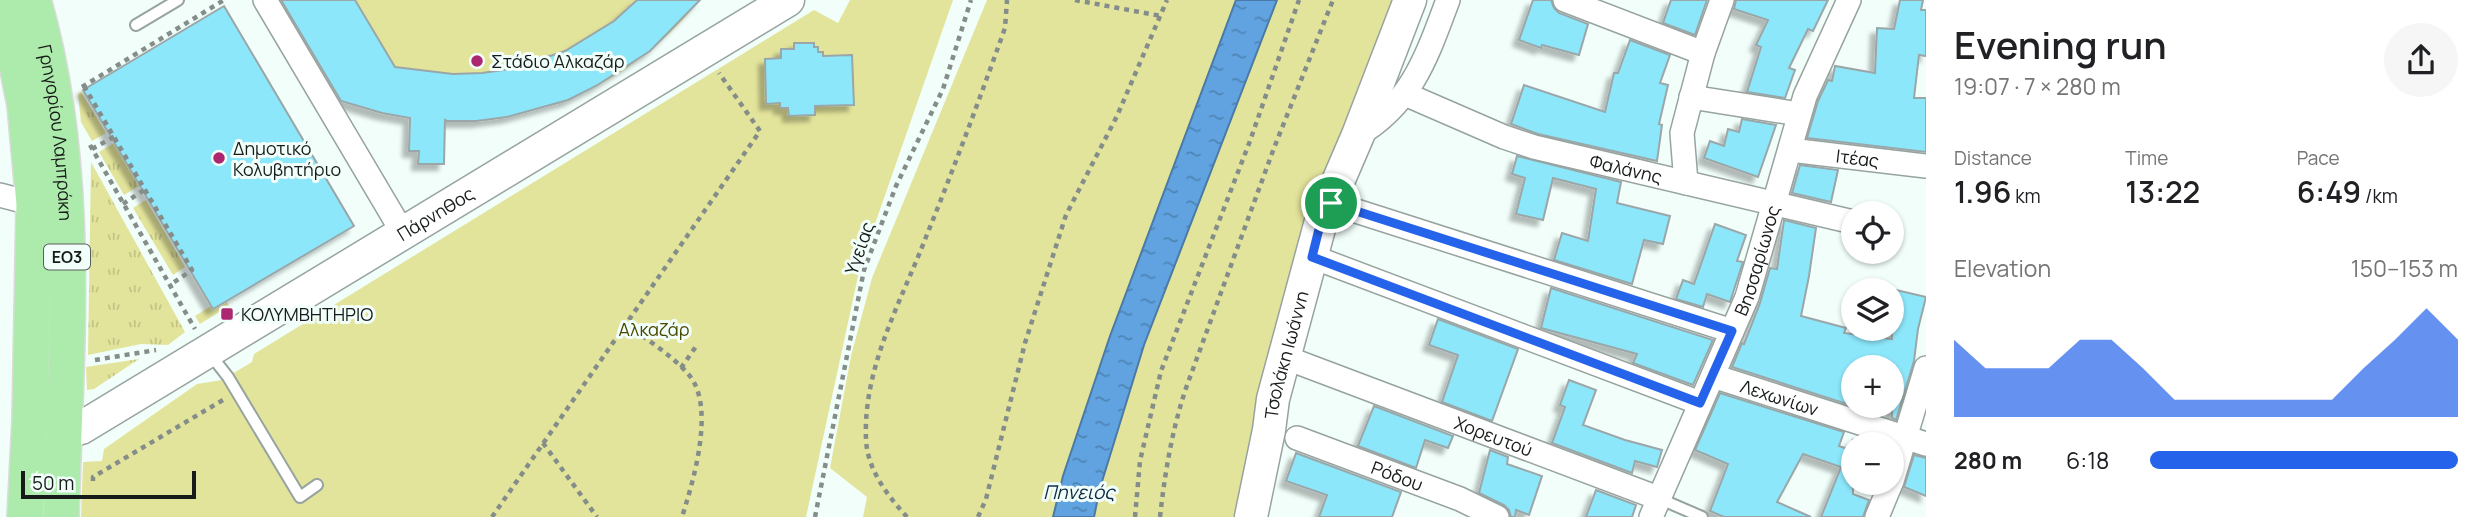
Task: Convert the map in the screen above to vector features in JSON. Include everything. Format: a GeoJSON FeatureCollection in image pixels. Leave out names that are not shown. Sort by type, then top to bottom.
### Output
{"type":"FeatureCollection","features":[{"type":"Feature","properties":{"kind":"main road","name":"Γρηγορίου Λαμπράκη"},"geometry":{"type":"LineString","coordinates":[[33,0],[52,85],[64,167],[73,430],[61,517]]}},
{"type":"Feature","properties":{"kind":"main road","name":"Γρηγορίου Λαμπράκη"},"geometry":{"type":"LineString","coordinates":[[0,1],[11,34],[25,105],[34,204],[25,517]]}},
{"type":"Feature","properties":{"kind":"street"},"geometry":{"type":"LineString","coordinates":[[265,0],[403,233]]}},
{"type":"Feature","properties":{"kind":"street","name":"Πάρνηθος"},"geometry":{"type":"LineString","coordinates":[[73,430],[788,0]]}},
{"type":"Feature","properties":{"kind":"street","name":"Τσολάκη Ιωάννη"},"geometry":{"type":"LineString","coordinates":[[1251,517],[1273,399],[1321,221],[1331,203],[1410,0]]}},
{"type":"Feature","properties":{"kind":"street"},"geometry":{"type":"LineString","coordinates":[[1358,135],[1384,118],[1405,94],[1448,0]]}},
{"type":"Feature","properties":{"kind":"street"},"geometry":{"type":"LineString","coordinates":[[1565,0],[1703,53]]}},
{"type":"Feature","properties":{"kind":"street"},"geometry":{"type":"LineString","coordinates":[[1686,183],[1682,133],[1703,53],[1722,0]]}},
{"type":"Feature","properties":{"kind":"street","name":"Βησσαρίωνος"},"geometry":{"type":"LineString","coordinates":[[1654,508],[1747,297],[1799,114],[1812,78],[1849,0]]}},
{"type":"Feature","properties":{"kind":"street","name":"Φαλάνης"},"geometry":{"type":"LineString","coordinates":[[1405,94],[1534,146],[1841,219]]}},
{"type":"Feature","properties":{"kind":"street"},"geometry":{"type":"LineString","coordinates":[[1691,97],[1799,114]]}},
{"type":"Feature","properties":{"kind":"street","name":"Ιτέας"},"geometry":{"type":"LineString","coordinates":[[1790,150],[1926,166]]}},
{"type":"Feature","properties":{"kind":"street"},"geometry":{"type":"LineString","coordinates":[[0,195],[34,204]]}},
{"type":"Feature","properties":{"kind":"street"},"geometry":{"type":"LineString","coordinates":[[1331,203],[1732,331]]}},
{"type":"Feature","properties":{"kind":"street"},"geometry":{"type":"LineString","coordinates":[[1312,257],[1700,403]]}},
{"type":"Feature","properties":{"kind":"street","name":"Χορευτού"},"geometry":{"type":"LineString","coordinates":[[1284,357],[1654,508]]}},
{"type":"Feature","properties":{"kind":"street"},"geometry":{"type":"LineString","coordinates":[[1904,436],[1926,368]]}},
{"type":"Feature","properties":{"kind":"street","name":"Λεχωνίων"},"geometry":{"type":"LineString","coordinates":[[1713,376],[1891,432]]}},
{"type":"Feature","properties":{"kind":"street"},"geometry":{"type":"LineString","coordinates":[[29,433],[73,430]]}},
{"type":"Feature","properties":{"kind":"street","name":"Λεχωνίων"},"geometry":{"type":"LineString","coordinates":[[1904,436],[1926,444]]}},
{"type":"Feature","properties":{"kind":"street","name":"Ρόδου"},"geometry":{"type":"LineString","coordinates":[[1297,438],[1460,499],[1497,517]]}},
{"type":"Feature","properties":{"kind":"street"},"geometry":{"type":"LineString","coordinates":[[1877,517],[1886,495]]}},
{"type":"Feature","properties":{"kind":"lane"},"geometry":{"type":"LineString","coordinates":[[136,25],[178,0]]}},
{"type":"Feature","properties":{"kind":"lane"},"geometry":{"type":"LineString","coordinates":[[208,351],[237,392],[300,496],[317,485]]}},
{"type":"Feature","properties":{"kind":"lane","name":"Χορευτού"},"geometry":{"type":"LineString","coordinates":[[1654,508],[1702,517]]}},
{"type":"Feature","properties":{"kind":"path","name":"Υγείας"},"geometry":{"type":"LineString","coordinates":[[815,517],[864,270],[896,186],[943,89],[971,0]]}},
{"type":"Feature","properties":{"kind":"path"},"geometry":{"type":"LineString","coordinates":[[906,517],[877,481],[866,441],[868,398],[879,353],[927,236],[1005,28],[1007,0]]}},
{"type":"Feature","properties":{"kind":"path"},"geometry":{"type":"LineString","coordinates":[[1074,0],[1161,16]]}},
{"type":"Feature","properties":{"kind":"path"},"geometry":{"type":"LineString","coordinates":[[978,517],[986,499],[1025,343],[1066,215],[1117,116],[1167,0]]}},
{"type":"Feature","properties":{"kind":"path"},"geometry":{"type":"LineString","coordinates":[[1135,517],[1140,461],[1161,371],[1250,141],[1298,0]]}},
{"type":"Feature","properties":{"kind":"path"},"geometry":{"type":"LineString","coordinates":[[1160,517],[1168,457],[1186,388],[1269,161],[1333,0]]}},
{"type":"Feature","properties":{"kind":"path"},"geometry":{"type":"LineString","coordinates":[[75,92],[226,2]]}},
{"type":"Feature","properties":{"kind":"path"},"geometry":{"type":"LineString","coordinates":[[492,517],[760,131],[717,70]]}},
{"type":"Feature","properties":{"kind":"path"},"geometry":{"type":"LineString","coordinates":[[84,86],[192,270],[170,285]]}},
{"type":"Feature","properties":{"kind":"path"},"geometry":{"type":"LineString","coordinates":[[92,149],[115,136]]}},
{"type":"Feature","properties":{"kind":"path"},"geometry":{"type":"LineString","coordinates":[[87,141],[208,351]]}},
{"type":"Feature","properties":{"kind":"path"},"geometry":{"type":"LineString","coordinates":[[123,204],[144,190]]}},
{"type":"Feature","properties":{"kind":"path"},"geometry":{"type":"LineString","coordinates":[[626,324],[691,378],[699,400],[701,427],[697,468],[681,517]]}},
{"type":"Feature","properties":{"kind":"path"},"geometry":{"type":"LineString","coordinates":[[681,368],[697,345]]}},
{"type":"Feature","properties":{"kind":"path"},"geometry":{"type":"LineString","coordinates":[[87,361],[166,348]]}},
{"type":"Feature","properties":{"kind":"path"},"geometry":{"type":"LineString","coordinates":[[92,490],[93,477],[237,392]]}},
{"type":"Feature","properties":{"kind":"path"},"geometry":{"type":"LineString","coordinates":[[543,443],[597,517]]}},
{"type":"Feature","properties":{"kind":"green space","name":"Στάδιο Αλκαζάρ"},"geometry":{"type":"Polygon","coordinates":[[[281,0],[699,0],[661,41],[634,63],[601,84],[566,100],[530,111],[492,118],[455,120],[416,118],[341,101],[281,0]]]}},
{"type":"Feature","properties":{"kind":"green space","name":"Αλκαζάρ"},"geometry":{"type":"Polygon","coordinates":[[[850,0],[953,0],[860,267],[806,517],[81,517],[83,462],[102,461],[104,449],[197,384],[222,380],[252,362],[254,354],[814,10],[838,23],[850,0]]]}},
{"type":"Feature","properties":{"kind":"green space"},"geometry":{"type":"Polygon","coordinates":[[[987,0],[1236,0],[1110,336],[1063,476],[1053,517],[863,517],[867,497],[830,468],[851,356],[872,278],[987,0]]]}},
{"type":"Feature","properties":{"kind":"green space"},"geometry":{"type":"Polygon","coordinates":[[[1277,0],[1401,0],[1249,517],[1094,517],[1100,488],[1144,345],[1277,0]]]}},
{"type":"Feature","properties":{"kind":"green space"},"geometry":{"type":"Polygon","coordinates":[[[81,92],[106,133],[92,141],[81,122],[78,94],[81,92]]]}},
{"type":"Feature","properties":{"kind":"green space"},"geometry":{"type":"Polygon","coordinates":[[[114,143],[139,186],[124,195],[99,152],[114,143]]]}},
{"type":"Feature","properties":{"kind":"green space"},"geometry":{"type":"Polygon","coordinates":[[[91,162],[185,332],[168,345],[141,344],[88,355],[91,162]]]}},
{"type":"Feature","properties":{"kind":"green space"},"geometry":{"type":"Polygon","coordinates":[[[146,200],[185,267],[173,275],[133,208],[146,200]]]}},
{"type":"Feature","properties":{"kind":"green space"},"geometry":{"type":"Polygon","coordinates":[[[227,302],[229,306],[200,324],[195,316],[211,306],[214,310],[227,302]]]}},
{"type":"Feature","properties":{"kind":"green space"},"geometry":{"type":"Polygon","coordinates":[[[139,359],[94,389],[87,390],[86,367],[139,359]]]}},
{"type":"Feature","properties":{"kind":"water","name":"Πηνειός"},"geometry":{"type":"Polygon","coordinates":[[[1236,0],[1277,0],[1144,345],[1100,488],[1094,517],[1053,517],[1063,476],[1110,336],[1236,0]]]}},
{"type":"Feature","properties":{"kind":"building","name":"Στάδιο Αλκαζάρ"},"geometry":{"type":"Polygon","coordinates":[[[281,0],[355,0],[395,67],[453,74],[510,69],[565,51],[614,21],[637,0],[700,0],[650,51],[596,86],[568,100],[507,117],[476,121],[445,119],[444,164],[418,164],[419,151],[409,151],[410,118],[341,101],[281,0]]]}},
{"type":"Feature","properties":{"kind":"building"},"geometry":{"type":"Polygon","coordinates":[[[1533,0],[1551,0],[1559,13],[1588,24],[1579,55],[1542,45],[1541,48],[1519,40],[1533,0]]]}},
{"type":"Feature","properties":{"kind":"building"},"geometry":{"type":"Polygon","coordinates":[[[1671,0],[1707,0],[1695,35],[1663,23],[1671,0]]]}},
{"type":"Feature","properties":{"kind":"building"},"geometry":{"type":"Polygon","coordinates":[[[1736,0],[1828,0],[1813,31],[1808,29],[1789,68],[1795,70],[1785,98],[1747,92],[1761,47],[1756,45],[1768,20],[1734,9],[1736,0]]]}},
{"type":"Feature","properties":{"kind":"building"},"geometry":{"type":"Polygon","coordinates":[[[1900,0],[1923,0],[1921,10],[1926,10],[1926,56],[1919,55],[1914,98],[1926,98],[1926,152],[1807,138],[1818,101],[1828,80],[1832,81],[1835,66],[1875,73],[1877,28],[1894,29],[1900,0]]]}},
{"type":"Feature","properties":{"kind":"building","name":"Δημοτικό Κολυβητήριο"},"geometry":{"type":"Polygon","coordinates":[[[224,6],[354,226],[213,309],[83,90],[224,6]]]}},
{"type":"Feature","properties":{"kind":"building"},"geometry":{"type":"Polygon","coordinates":[[[1630,40],[1670,55],[1660,83],[1668,85],[1659,124],[1662,125],[1657,161],[1538,134],[1511,124],[1524,85],[1605,112],[1614,73],[1618,73],[1630,40]]]}},
{"type":"Feature","properties":{"kind":"building"},"geometry":{"type":"Polygon","coordinates":[[[794,43],[814,43],[818,52],[823,52],[823,56],[852,55],[854,105],[815,106],[815,115],[789,116],[788,108],[780,108],[780,103],[766,104],[765,59],[781,58],[781,49],[794,49],[794,43]]]}},
{"type":"Feature","properties":{"kind":"building"},"geometry":{"type":"Polygon","coordinates":[[[1742,119],[1776,125],[1758,177],[1704,158],[1710,141],[1724,146],[1728,129],[1739,132],[1742,119]]]}},
{"type":"Feature","properties":{"kind":"building"},"geometry":{"type":"Polygon","coordinates":[[[1517,156],[1621,182],[1617,203],[1670,216],[1663,244],[1644,240],[1632,284],[1554,260],[1562,233],[1588,241],[1596,189],[1553,178],[1543,220],[1516,214],[1525,178],[1512,174],[1517,156]]]}},
{"type":"Feature","properties":{"kind":"building"},"geometry":{"type":"Polygon","coordinates":[[[1800,165],[1838,170],[1831,202],[1792,193],[1800,165]]]}},
{"type":"Feature","properties":{"kind":"building"},"geometry":{"type":"Polygon","coordinates":[[[1784,220],[1816,228],[1801,316],[1841,327],[1841,341],[1904,341],[1904,292],[1926,297],[1914,361],[1904,394],[1904,355],[1841,355],[1841,402],[1732,367],[1760,303],[1770,268],[1777,269],[1784,220]]]}},
{"type":"Feature","properties":{"kind":"building"},"geometry":{"type":"Polygon","coordinates":[[[1715,224],[1746,235],[1737,261],[1743,262],[1730,302],[1707,294],[1703,307],[1676,299],[1683,280],[1694,284],[1715,224]]]}},
{"type":"Feature","properties":{"kind":"building"},"geometry":{"type":"Polygon","coordinates":[[[1551,288],[1713,340],[1693,385],[1633,363],[1637,354],[1541,328],[1551,288]]]}},
{"type":"Feature","properties":{"kind":"building"},"geometry":{"type":"Polygon","coordinates":[[[1438,319],[1518,349],[1492,421],[1442,402],[1458,355],[1429,345],[1438,319]]]}},
{"type":"Feature","properties":{"kind":"building"},"geometry":{"type":"Polygon","coordinates":[[[1569,380],[1596,390],[1583,425],[1662,450],[1657,467],[1635,461],[1632,473],[1552,443],[1565,407],[1560,405],[1569,380]]]}},
{"type":"Feature","properties":{"kind":"building"},"geometry":{"type":"Polygon","coordinates":[[[1720,393],[1844,432],[1841,432],[1839,446],[1841,467],[1803,454],[1777,502],[1811,517],[1724,517],[1710,511],[1728,464],[1695,450],[1720,393]]]}},
{"type":"Feature","properties":{"kind":"building"},"geometry":{"type":"Polygon","coordinates":[[[1374,406],[1453,436],[1448,448],[1425,440],[1416,468],[1358,446],[1374,406]]]}},
{"type":"Feature","properties":{"kind":"building"},"geometry":{"type":"Polygon","coordinates":[[[1490,450],[1508,457],[1507,464],[1542,476],[1529,515],[1516,510],[1515,517],[1511,517],[1504,505],[1479,493],[1490,450]]]}},
{"type":"Feature","properties":{"kind":"building"},"geometry":{"type":"Polygon","coordinates":[[[1296,453],[1401,492],[1392,517],[1319,517],[1327,495],[1286,481],[1296,453]]]}},
{"type":"Feature","properties":{"kind":"building"},"geometry":{"type":"Polygon","coordinates":[[[1914,455],[1926,458],[1926,496],[1904,487],[1914,455]]]}},
{"type":"Feature","properties":{"kind":"building"},"geometry":{"type":"Polygon","coordinates":[[[1841,467],[1841,495],[1856,495],[1869,500],[1863,517],[1821,517],[1841,467]]]}},
{"type":"Feature","properties":{"kind":"building"},"geometry":{"type":"Polygon","coordinates":[[[1596,490],[1636,505],[1632,517],[1586,517],[1596,490]]]}},
{"type":"Feature","properties":{"kind":"place","name":"Στάδιο Αλκαζάρ"},"geometry":{"type":"Point","coordinates":[477,61]}},
{"type":"Feature","properties":{"kind":"place","name":"Δημοτικό Κολυβητήριο"},"geometry":{"type":"Point","coordinates":[219,158]}},
{"type":"Feature","properties":{"kind":"place","name":"ΚΟΛΥΜΒΗΤΗΡΙΟ"},"geometry":{"type":"Point","coordinates":[227,314]}},
{"type":"Feature","properties":{"kind":"route"},"geometry":{"type":"LineString","coordinates":[[1331,203],[1491,254],[1732,331],[1700,403],[1312,257],[1321,221],[1331,203]]}}]}
